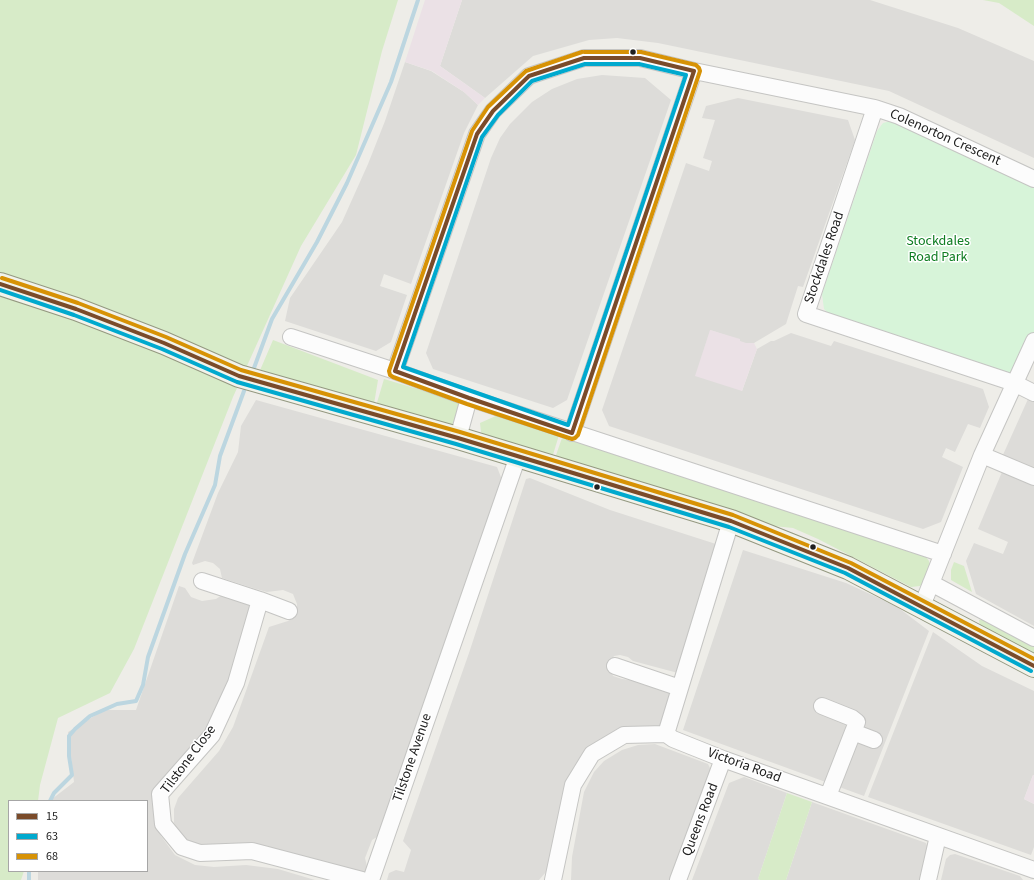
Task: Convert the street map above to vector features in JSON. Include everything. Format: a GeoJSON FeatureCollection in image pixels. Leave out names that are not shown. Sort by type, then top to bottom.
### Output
{"type":"FeatureCollection","features":[{"type":"Feature","properties":{"kind":"main road"},"geometry":{"type":"LineString","coordinates":[[0,284],[76,309],[164,343],[239,376],[458,438],[731,521],[848,568],[1034,666]]}},
{"type":"Feature","properties":{"kind":"street","name":"Colenorton Crescent"},"geometry":{"type":"LineString","coordinates":[[397,365],[478,134],[492,111],[529,76],[584,58],[640,58],[694,71],[875,108],[899,116],[1034,179]]}},
{"type":"Feature","properties":{"kind":"street"},"geometry":{"type":"LineString","coordinates":[[572,433],[694,71]]}},
{"type":"Feature","properties":{"kind":"street","name":"Stockdales Road"},"geometry":{"type":"LineString","coordinates":[[875,108],[806,314],[1014,384]]}},
{"type":"Feature","properties":{"kind":"street"},"geometry":{"type":"LineString","coordinates":[[291,337],[397,365],[468,398],[943,554]]}},
{"type":"Feature","properties":{"kind":"street"},"geometry":{"type":"LineString","coordinates":[[922,606],[982,455],[1034,341]]}},
{"type":"Feature","properties":{"kind":"street"},"geometry":{"type":"LineString","coordinates":[[1014,384],[1034,393]]}},
{"type":"Feature","properties":{"kind":"street"},"geometry":{"type":"LineString","coordinates":[[458,438],[468,398]]}},
{"type":"Feature","properties":{"kind":"street"},"geometry":{"type":"LineString","coordinates":[[982,455],[1034,477]]}},
{"type":"Feature","properties":{"kind":"street","name":"Tilstone Avenue"},"geometry":{"type":"LineString","coordinates":[[371,880],[518,456]]}},
{"type":"Feature","properties":{"kind":"street"},"geometry":{"type":"LineString","coordinates":[[553,880],[573,786],[592,754],[624,735],[666,734],[731,521]]}},
{"type":"Feature","properties":{"kind":"street"},"geometry":{"type":"LineString","coordinates":[[202,581],[289,611]]}},
{"type":"Feature","properties":{"kind":"street"},"geometry":{"type":"LineString","coordinates":[[931,582],[1034,638]]}},
{"type":"Feature","properties":{"kind":"street","name":"Tilstone Close"},"geometry":{"type":"LineString","coordinates":[[260,600],[236,683],[212,735],[160,794],[164,824],[182,847],[200,853],[252,850],[362,880]]}},
{"type":"Feature","properties":{"kind":"street"},"geometry":{"type":"LineString","coordinates":[[615,666],[680,688]]}},
{"type":"Feature","properties":{"kind":"street"},"geometry":{"type":"LineString","coordinates":[[822,706],[852,718],[857,722],[828,796]]}},
{"type":"Feature","properties":{"kind":"street"},"geometry":{"type":"LineString","coordinates":[[853,732],[874,740]]}},
{"type":"Feature","properties":{"kind":"street","name":"Victoria Road"},"geometry":{"type":"LineString","coordinates":[[666,734],[672,739],[723,759],[1034,870]]}},
{"type":"Feature","properties":{"kind":"street","name":"Queens Road"},"geometry":{"type":"LineString","coordinates":[[678,880],[723,759]]}},
{"type":"Feature","properties":{"kind":"street"},"geometry":{"type":"LineString","coordinates":[[928,880],[938,836]]}},
{"type":"Feature","properties":{"kind":"shaded area"},"geometry":{"type":"Polygon","coordinates":[[[425,0],[462,0],[440,66],[485,98],[478,105],[464,92],[432,71],[405,62],[425,0]]]}},
{"type":"Feature","properties":{"kind":"shaded area"},"geometry":{"type":"Polygon","coordinates":[[[462,0],[870,0],[958,28],[1034,61],[1034,158],[889,91],[658,43],[617,38],[589,40],[533,56],[485,98],[440,66],[462,0]]]}},
{"type":"Feature","properties":{"kind":"shaded area"},"geometry":{"type":"Polygon","coordinates":[[[405,62],[431,71],[464,92],[478,105],[464,133],[411,284],[384,274],[380,286],[407,295],[391,342],[376,351],[285,321],[290,298],[342,222],[368,164],[385,121],[405,62]]]}},
{"type":"Feature","properties":{"kind":"shaded area"},"geometry":{"type":"Polygon","coordinates":[[[602,75],[645,78],[671,100],[567,400],[553,408],[433,369],[426,353],[491,158],[500,138],[510,124],[532,102],[552,89],[577,79],[602,75]]]}},
{"type":"Feature","properties":{"kind":"shaded area"},"geometry":{"type":"Polygon","coordinates":[[[738,98],[848,120],[855,140],[803,287],[798,286],[786,324],[754,343],[746,344],[739,341],[740,340],[710,330],[742,391],[757,349],[771,341],[791,333],[831,346],[834,341],[983,389],[989,407],[980,428],[968,424],[955,452],[946,448],[942,457],[963,467],[941,522],[923,529],[609,426],[602,410],[686,163],[709,171],[712,161],[703,158],[715,120],[702,118],[706,106],[738,98]]]}},
{"type":"Feature","properties":{"kind":"shaded area"},"geometry":{"type":"Polygon","coordinates":[[[710,330],[740,339],[740,341],[746,343],[754,343],[757,349],[742,391],[695,376],[710,330]]]}},
{"type":"Feature","properties":{"kind":"shaded area"},"geometry":{"type":"Polygon","coordinates":[[[1028,399],[1034,402],[1034,472],[1002,457],[1028,399]]]}},
{"type":"Feature","properties":{"kind":"shaded area"},"geometry":{"type":"Polygon","coordinates":[[[256,400],[497,467],[504,485],[385,832],[372,840],[365,858],[368,871],[366,877],[187,842],[181,836],[174,823],[174,809],[178,798],[219,751],[233,727],[269,627],[288,621],[297,612],[297,604],[293,594],[283,590],[267,592],[222,578],[220,569],[213,563],[205,561],[193,565],[192,563],[218,493],[238,452],[241,426],[256,400]]]}},
{"type":"Feature","properties":{"kind":"shaded area"},"geometry":{"type":"Polygon","coordinates":[[[1002,472],[1034,482],[1034,626],[976,594],[966,561],[974,543],[1003,554],[1008,542],[978,529],[1002,472]]]}},
{"type":"Feature","properties":{"kind":"shaded area"},"geometry":{"type":"Polygon","coordinates":[[[530,478],[610,510],[719,545],[678,673],[633,661],[628,657],[620,655],[614,656],[610,663],[613,676],[667,691],[671,695],[660,726],[616,731],[592,747],[578,762],[568,785],[552,865],[539,880],[387,880],[389,873],[396,870],[404,872],[411,850],[403,841],[469,653],[526,479],[530,478]]]}},
{"type":"Feature","properties":{"kind":"shaded area"},"geometry":{"type":"Polygon","coordinates":[[[743,550],[846,583],[896,606],[929,631],[864,796],[683,730],[743,550]]]}},
{"type":"Feature","properties":{"kind":"shaded area"},"geometry":{"type":"Polygon","coordinates":[[[179,586],[185,588],[191,597],[202,601],[216,599],[222,595],[254,605],[218,716],[165,785],[156,819],[161,836],[175,855],[195,865],[214,867],[246,865],[278,869],[315,880],[38,880],[38,872],[148,872],[148,800],[52,800],[74,782],[68,732],[104,710],[136,710],[179,586]]]}},
{"type":"Feature","properties":{"kind":"shaded area"},"geometry":{"type":"Polygon","coordinates":[[[933,632],[982,666],[1034,691],[1034,775],[1024,799],[1034,804],[1034,847],[1031,855],[868,797],[933,632]]]}},
{"type":"Feature","properties":{"kind":"shaded area"},"geometry":{"type":"Polygon","coordinates":[[[655,744],[708,764],[713,774],[674,880],[571,880],[572,857],[584,792],[594,772],[604,761],[622,750],[638,745],[655,744]]]}},
{"type":"Feature","properties":{"kind":"shaded area"},"geometry":{"type":"Polygon","coordinates":[[[1034,775],[1034,804],[1024,799],[1034,775]]]}},
{"type":"Feature","properties":{"kind":"shaded area"},"geometry":{"type":"Polygon","coordinates":[[[744,777],[787,793],[758,879],[760,880],[692,880],[729,783],[744,777]]]}},
{"type":"Feature","properties":{"kind":"shaded area"},"geometry":{"type":"Polygon","coordinates":[[[812,802],[926,843],[929,851],[923,880],[786,880],[812,802]]]}},
{"type":"Feature","properties":{"kind":"shaded area"},"geometry":{"type":"Polygon","coordinates":[[[955,854],[1020,876],[1023,880],[941,880],[946,859],[950,855],[955,854]]]}},
{"type":"Feature","properties":{"kind":"green space"},"geometry":{"type":"Polygon","coordinates":[[[0,0],[398,0],[382,51],[356,155],[301,246],[233,397],[134,649],[110,693],[58,718],[40,785],[38,800],[8,800],[8,872],[24,872],[21,880],[0,880],[0,0]]]}},
{"type":"Feature","properties":{"kind":"green space"},"geometry":{"type":"Polygon","coordinates":[[[983,0],[1034,0],[1034,26],[999,3],[983,0]]]}},
{"type":"Feature","properties":{"kind":"green space","name":"Stockdales Road Park"},"geometry":{"type":"Polygon","coordinates":[[[891,121],[1034,183],[1034,335],[1012,373],[1005,375],[833,318],[824,309],[822,294],[877,131],[883,123],[891,121]]]}},
{"type":"Feature","properties":{"kind":"green space"},"geometry":{"type":"Polygon","coordinates":[[[273,340],[378,380],[374,404],[258,375],[273,340]]]}},
{"type":"Feature","properties":{"kind":"green space"},"geometry":{"type":"Polygon","coordinates":[[[384,379],[465,403],[460,420],[453,424],[445,425],[376,406],[384,379]]]}},
{"type":"Feature","properties":{"kind":"green space"},"geometry":{"type":"Polygon","coordinates":[[[498,415],[559,435],[552,458],[487,438],[481,432],[480,423],[498,415]]]}},
{"type":"Feature","properties":{"kind":"green space"},"geometry":{"type":"Polygon","coordinates":[[[563,435],[922,552],[929,561],[931,571],[928,578],[920,586],[911,587],[818,539],[793,528],[764,525],[555,458],[563,435]]]}},
{"type":"Feature","properties":{"kind":"green space"},"geometry":{"type":"Polygon","coordinates":[[[954,562],[964,566],[972,592],[951,580],[951,570],[954,562]]]}},
{"type":"Feature","properties":{"kind":"green space"},"geometry":{"type":"Polygon","coordinates":[[[979,620],[987,620],[1034,645],[1034,657],[980,626],[979,620]]]}},
{"type":"Feature","properties":{"kind":"green space"},"geometry":{"type":"Polygon","coordinates":[[[787,793],[812,802],[786,880],[760,880],[758,879],[787,793]]]}},
{"type":"Feature","properties":{"kind":"waterway"},"geometry":{"type":"LineString","coordinates":[[254,368],[272,319],[317,242],[347,183],[391,82],[418,0]]}},
{"type":"Feature","properties":{"kind":"waterway"},"geometry":{"type":"LineString","coordinates":[[50,800],[54,793],[72,775],[69,756],[69,736],[75,729],[90,716],[117,704],[136,701],[143,685],[148,657],[185,554],[215,485],[220,456],[244,391]]}},
{"type":"Feature","properties":{"kind":"waterway"},"geometry":{"type":"LineString","coordinates":[[29,872],[29,880]]}},
{"type":"Feature","properties":{"kind":"transit line","name":"68"},"geometry":{"type":"LineString","coordinates":[[582,52],[526,71],[488,107],[472,131],[389,371],[390,375],[393,377],[467,404],[572,439],[578,435],[700,71],[696,65],[641,52],[584,52]]}},
{"type":"Feature","properties":{"kind":"transit line","name":"15"},"geometry":{"type":"LineString","coordinates":[[572,433],[395,371],[477,134],[493,111],[529,76],[584,58],[640,58],[694,71]]}},
{"type":"Feature","properties":{"kind":"transit line","name":"63"},"geometry":{"type":"LineString","coordinates":[[585,64],[639,64],[686,75],[568,425],[403,367],[482,137],[498,115],[532,81],[585,64]]}},
{"type":"Feature","properties":{"kind":"transit line","name":"15"},"geometry":{"type":"LineString","coordinates":[[572,433],[694,71]]}},
{"type":"Feature","properties":{"kind":"transit line","name":"68"},"geometry":{"type":"LineString","coordinates":[[2,278],[78,303],[166,337],[241,370],[460,432],[733,515],[851,563],[1034,659]]}},
{"type":"Feature","properties":{"kind":"transit line","name":"15"},"geometry":{"type":"LineString","coordinates":[[0,284],[76,309],[164,343],[239,376],[458,438],[731,521],[848,568],[1034,666]]}},
{"type":"Feature","properties":{"kind":"transit line","name":"63"},"geometry":{"type":"LineString","coordinates":[[0,290],[74,315],[162,349],[237,382],[456,444],[729,527],[845,573],[1031,671]]}}]}
